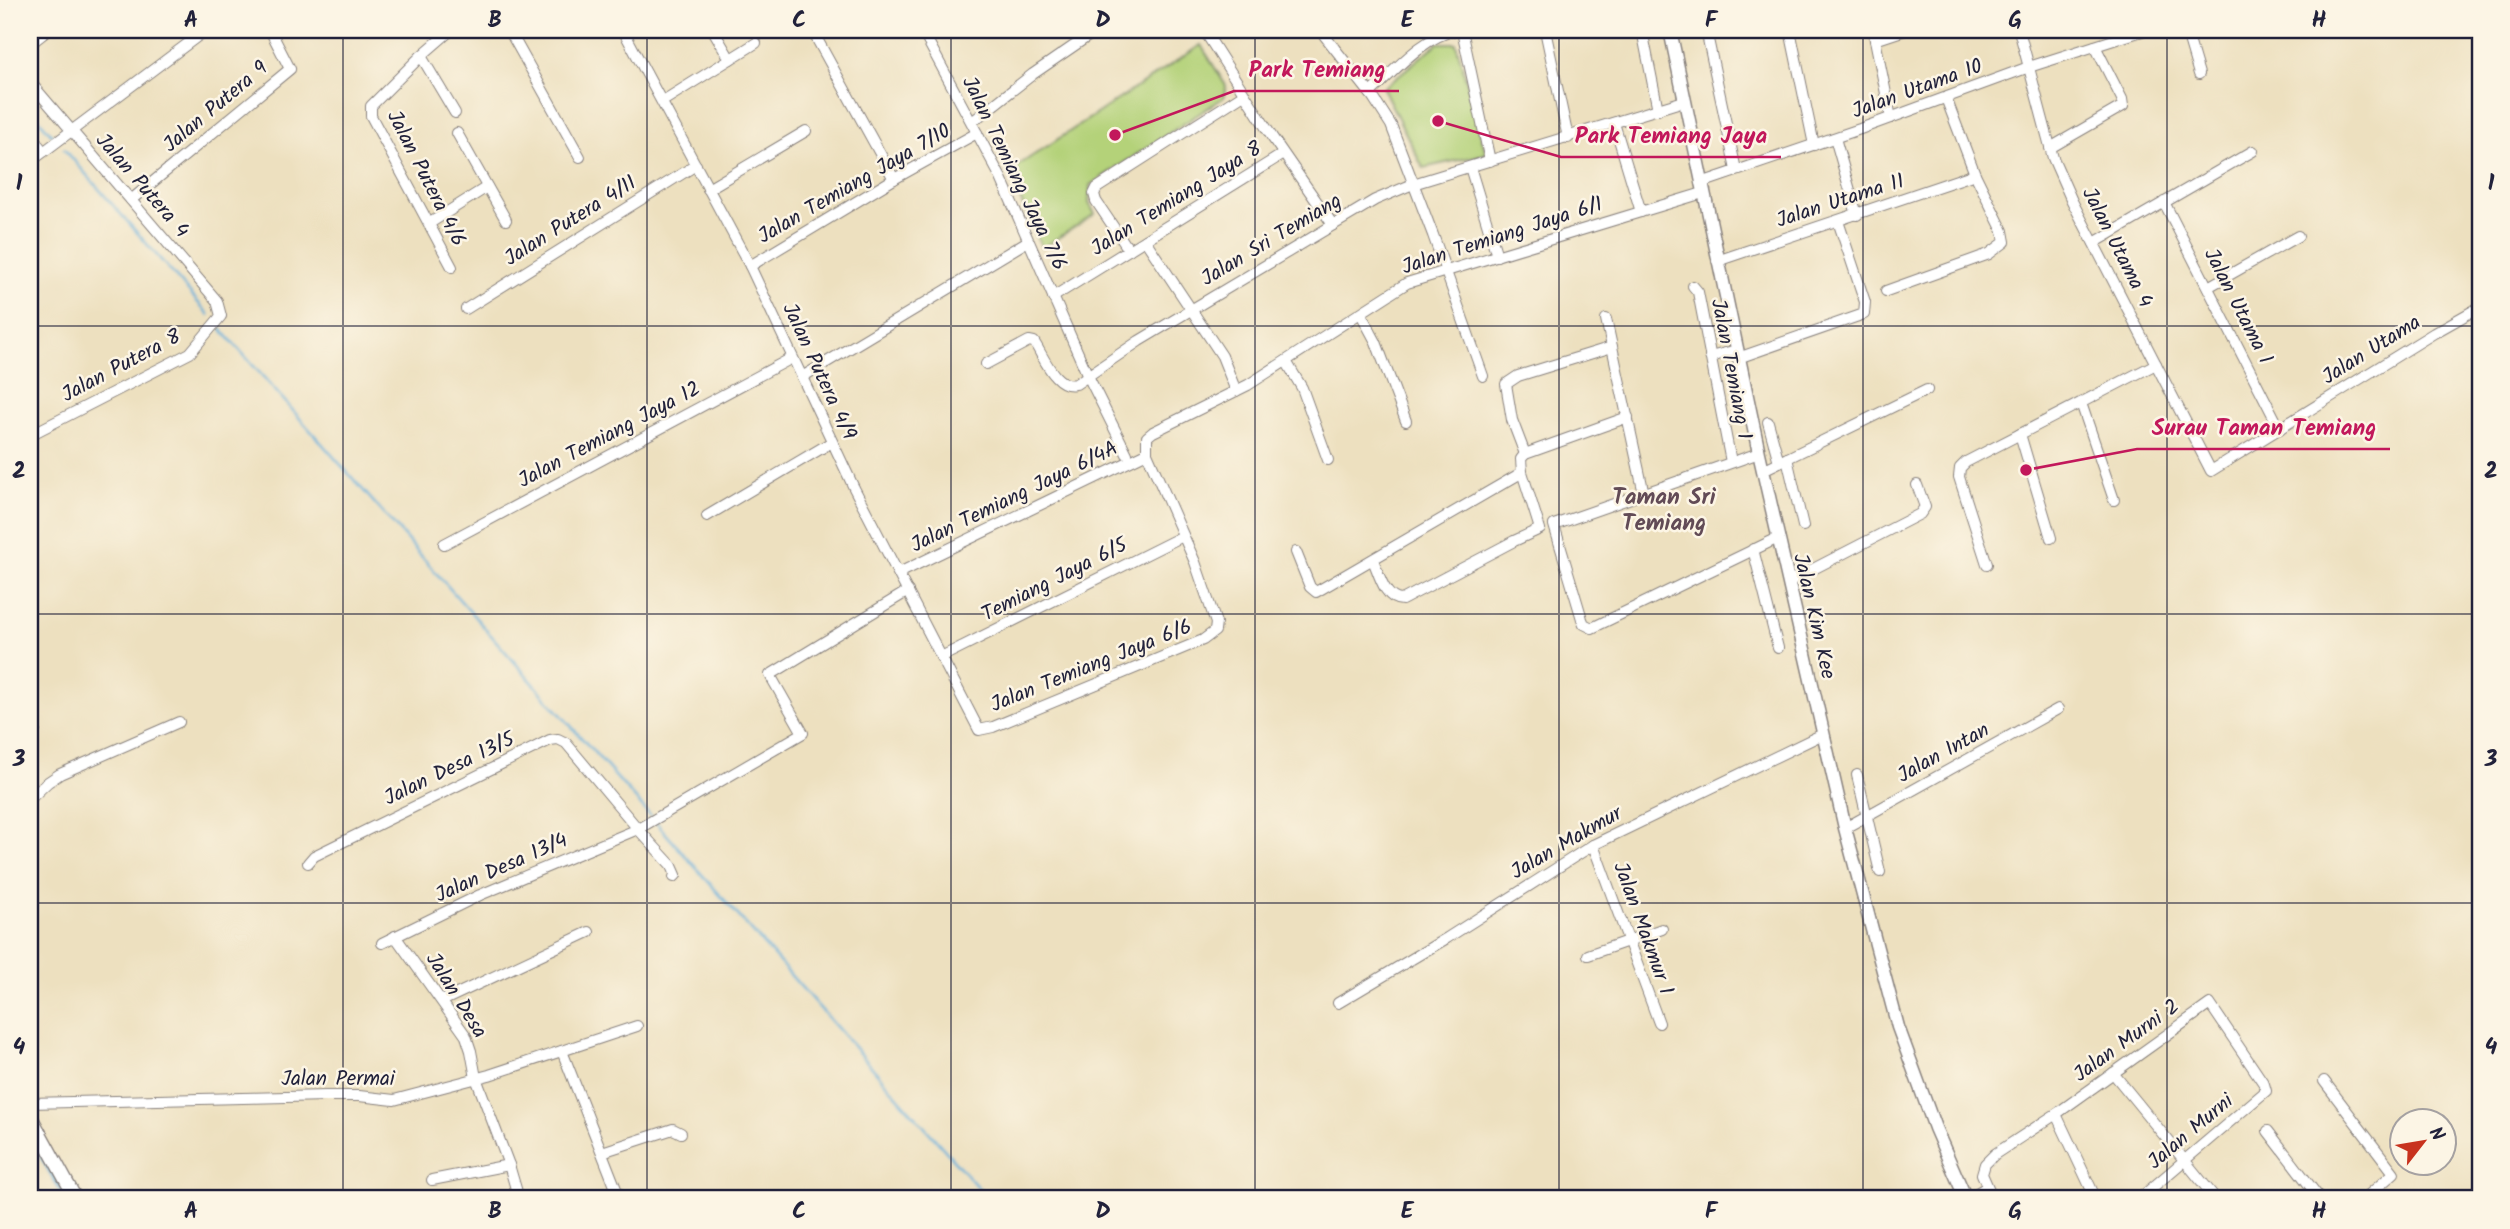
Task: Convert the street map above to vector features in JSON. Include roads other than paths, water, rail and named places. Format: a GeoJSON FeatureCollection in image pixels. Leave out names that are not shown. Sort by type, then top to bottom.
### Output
{"type":"FeatureCollection","features":[{"type":"Feature","properties":{"kind":"street"},"geometry":{"type":"LineString","coordinates":[[30,44],[48,30]]}},
{"type":"Feature","properties":{"kind":"street","name":"Jalan Putera 9"},"geometry":{"type":"LineString","coordinates":[[131,200],[289,69],[270,30]]}},
{"type":"Feature","properties":{"kind":"street"},"geometry":{"type":"LineString","coordinates":[[451,30],[421,56],[456,113]]}},
{"type":"Feature","properties":{"kind":"street"},"geometry":{"type":"LineString","coordinates":[[509,30],[580,157]]}},
{"type":"Feature","properties":{"kind":"street","name":"Jalan Putera 4/9"},"geometry":{"type":"LineString","coordinates":[[623,30],[750,267],[832,442],[979,730]]}},
{"type":"Feature","properties":{"kind":"street"},"geometry":{"type":"LineString","coordinates":[[713,30],[730,59]]}},
{"type":"Feature","properties":{"kind":"street"},"geometry":{"type":"LineString","coordinates":[[812,30],[894,179]]}},
{"type":"Feature","properties":{"kind":"street","name":"Jalan Temiang Jaya 7/6"},"geometry":{"type":"LineString","coordinates":[[922,30],[972,122],[1088,376],[1127,454]]}},
{"type":"Feature","properties":{"kind":"street"},"geometry":{"type":"LineString","coordinates":[[972,122],[1033,74],[1096,30]]}},
{"type":"Feature","properties":{"kind":"street"},"geometry":{"type":"LineString","coordinates":[[1203,30],[1283,154],[1333,225]]}},
{"type":"Feature","properties":{"kind":"street"},"geometry":{"type":"LineString","coordinates":[[1320,30],[1370,93],[1391,125],[1483,376]]}},
{"type":"Feature","properties":{"kind":"street"},"geometry":{"type":"LineString","coordinates":[[1370,93],[1432,38],[1456,30]]}},
{"type":"Feature","properties":{"kind":"street"},"geometry":{"type":"LineString","coordinates":[[1462,30],[1490,161]]}},
{"type":"Feature","properties":{"kind":"street"},"geometry":{"type":"LineString","coordinates":[[1545,30],[1568,138]]}},
{"type":"Feature","properties":{"kind":"street"},"geometry":{"type":"LineString","coordinates":[[1642,30],[1658,110]]}},
{"type":"Feature","properties":{"kind":"street","name":"Jalan Kim Kee"},"geometry":{"type":"LineString","coordinates":[[1670,30],[1737,354],[1845,828],[1898,1027],[1935,1128],[1966,1199]]}},
{"type":"Feature","properties":{"kind":"street"},"geometry":{"type":"LineString","coordinates":[[1706,30],[1736,170]]}},
{"type":"Feature","properties":{"kind":"street"},"geometry":{"type":"LineString","coordinates":[[1790,30],[1814,145]]}},
{"type":"Feature","properties":{"kind":"street"},"geometry":{"type":"LineString","coordinates":[[1891,118],[1873,35],[1905,30]]}},
{"type":"Feature","properties":{"kind":"street","name":"Jalan Utama 4"},"geometry":{"type":"LineString","coordinates":[[2019,30],[2050,148],[2072,201],[2211,471]]}},
{"type":"Feature","properties":{"kind":"street","name":"Jalan Utama 10"},"geometry":{"type":"LineString","coordinates":[[1702,188],[1736,170],[1835,138],[2029,67],[2146,30]]}},
{"type":"Feature","properties":{"kind":"street"},"geometry":{"type":"LineString","coordinates":[[2186,30],[2199,74]]}},
{"type":"Feature","properties":{"kind":"street"},"geometry":{"type":"LineString","coordinates":[[30,162],[205,31]]}},
{"type":"Feature","properties":{"kind":"street"},"geometry":{"type":"LineString","coordinates":[[663,101],[756,43]]}},
{"type":"Feature","properties":{"kind":"street"},"geometry":{"type":"LineString","coordinates":[[2050,148],[2123,106],[2095,46]]}},
{"type":"Feature","properties":{"kind":"street","name":"Jalan Putera 4/6"},"geometry":{"type":"LineString","coordinates":[[421,56],[371,106],[371,116],[452,267]]}},
{"type":"Feature","properties":{"kind":"street","name":"Jalan Putera 4"},"geometry":{"type":"LineString","coordinates":[[30,82],[216,300],[220,316]]}},
{"type":"Feature","properties":{"kind":"street"},"geometry":{"type":"LineString","coordinates":[[1129,250],[1096,201],[1094,194],[1097,188],[1244,94]]}},
{"type":"Feature","properties":{"kind":"street"},"geometry":{"type":"LineString","coordinates":[[1886,291],[1989,254],[2005,242],[2003,231],[1975,174],[1946,98]]}},
{"type":"Feature","properties":{"kind":"street","name":"Jalan Sri Temiang"},"geometry":{"type":"LineString","coordinates":[[986,364],[1029,341],[1034,342],[1060,381],[1072,385],[1375,200],[1413,184],[1684,101]]}},
{"type":"Feature","properties":{"kind":"street"},"geometry":{"type":"LineString","coordinates":[[1614,123],[1641,212]]}},
{"type":"Feature","properties":{"kind":"street"},"geometry":{"type":"LineString","coordinates":[[708,189],[806,131]]}},
{"type":"Feature","properties":{"kind":"street"},"geometry":{"type":"LineString","coordinates":[[457,133],[506,220]]}},
{"type":"Feature","properties":{"kind":"street","name":"Jalan Temiang Jaya 7/10"},"geometry":{"type":"LineString","coordinates":[[750,267],[894,179],[977,133]]}},
{"type":"Feature","properties":{"kind":"street"},"geometry":{"type":"LineString","coordinates":[[30,135],[43,151]]}},
{"type":"Feature","properties":{"kind":"street"},"geometry":{"type":"LineString","coordinates":[[1835,138],[1857,215]]}},
{"type":"Feature","properties":{"kind":"street"},"geometry":{"type":"LineString","coordinates":[[2094,243],[2253,151]]}},
{"type":"Feature","properties":{"kind":"street","name":"Jalan Temiang Jaya 8"},"geometry":{"type":"LineString","coordinates":[[1053,297],[1283,154]]}},
{"type":"Feature","properties":{"kind":"street","name":"Jalan Putera 4/11"},"geometry":{"type":"LineString","coordinates":[[466,309],[696,165]]}},
{"type":"Feature","properties":{"kind":"street"},"geometry":{"type":"LineString","coordinates":[[1470,167],[1497,256]]}},
{"type":"Feature","properties":{"kind":"street","name":"Jalan Utama 11"},"geometry":{"type":"LineString","coordinates":[[1717,261],[1975,174]]}},
{"type":"Feature","properties":{"kind":"street"},"geometry":{"type":"LineString","coordinates":[[430,223],[487,187]]}},
{"type":"Feature","properties":{"kind":"street","name":"Jalan Temiang Jaya 6/1"},"geometry":{"type":"LineString","coordinates":[[1146,448],[1153,432],[1236,391],[1407,283],[1641,212],[1702,188]]}},
{"type":"Feature","properties":{"kind":"street","name":"Jalan Utama 1"},"geometry":{"type":"LineString","coordinates":[[2164,202],[2280,429]]}},
{"type":"Feature","properties":{"kind":"street"},"geometry":{"type":"LineString","coordinates":[[1710,357],[1737,354],[1864,314],[1865,302],[1838,221]]}},
{"type":"Feature","properties":{"kind":"street"},"geometry":{"type":"LineString","coordinates":[[2208,287],[2298,236]]}},
{"type":"Feature","properties":{"kind":"street"},"geometry":{"type":"LineString","coordinates":[[1145,240],[1222,356],[1236,391]]}},
{"type":"Feature","properties":{"kind":"street"},"geometry":{"type":"LineString","coordinates":[[802,377],[1028,241]]}},
{"type":"Feature","properties":{"kind":"street","name":"Jalan Temiang 1"},"geometry":{"type":"LineString","coordinates":[[1693,286],[1698,292],[1731,462]]}},
{"type":"Feature","properties":{"kind":"street","name":"Jalan Utama"},"geometry":{"type":"LineString","coordinates":[[2211,471],[2434,332],[2480,307]]}},
{"type":"Feature","properties":{"kind":"street"},"geometry":{"type":"LineString","coordinates":[[1361,314],[1376,342],[1406,421]]}},
{"type":"Feature","properties":{"kind":"street","name":"Jalan Putera 8"},"geometry":{"type":"LineString","coordinates":[[30,435],[190,353],[220,316]]}},
{"type":"Feature","properties":{"kind":"street"},"geometry":{"type":"LineString","coordinates":[[1606,319],[1644,494]]}},
{"type":"Feature","properties":{"kind":"street"},"geometry":{"type":"LineString","coordinates":[[1525,454],[1512,420],[1506,384],[1518,376],[1612,347]]}},
{"type":"Feature","properties":{"kind":"street","name":"Jalan Temiang Jaya 12"},"geometry":{"type":"LineString","coordinates":[[444,544],[792,358]]}},
{"type":"Feature","properties":{"kind":"street"},"geometry":{"type":"LineString","coordinates":[[1286,361],[1302,388],[1328,460]]}},
{"type":"Feature","properties":{"kind":"street"},"geometry":{"type":"LineString","coordinates":[[1987,564],[1959,477],[1960,468],[1966,461],[2156,364]]}},
{"type":"Feature","properties":{"kind":"street"},"geometry":{"type":"LineString","coordinates":[[1763,470],[1927,390]]}},
{"type":"Feature","properties":{"kind":"street"},"geometry":{"type":"LineString","coordinates":[[2081,403],[2115,500]]}},
{"type":"Feature","properties":{"kind":"street"},"geometry":{"type":"LineString","coordinates":[[1373,560],[1389,595],[1395,600],[1402,600],[1540,530],[1522,472],[1521,459],[1525,454],[1628,417]]}},
{"type":"Feature","properties":{"kind":"street"},"geometry":{"type":"LineString","coordinates":[[1769,422],[1803,526]]}},
{"type":"Feature","properties":{"kind":"street"},"geometry":{"type":"LineString","coordinates":[[2020,434],[2051,538]]}},
{"type":"Feature","properties":{"kind":"street"},"geometry":{"type":"LineString","coordinates":[[708,516],[832,442]]}},
{"type":"Feature","properties":{"kind":"street"},"geometry":{"type":"LineString","coordinates":[[1146,448],[1183,536]]}},
{"type":"Feature","properties":{"kind":"street","name":"Jalan Temiang Jaya 6/4A"},"geometry":{"type":"LineString","coordinates":[[899,573],[1146,448]]}},
{"type":"Feature","properties":{"kind":"street"},"geometry":{"type":"LineString","coordinates":[[1759,453],[1554,525],[1584,624],[1592,628],[1778,538]]}},
{"type":"Feature","properties":{"kind":"street"},"geometry":{"type":"LineString","coordinates":[[1296,552],[1310,587],[1316,592],[1522,472]]}},
{"type":"Feature","properties":{"kind":"street"},"geometry":{"type":"LineString","coordinates":[[1788,582],[1920,514],[1925,507],[1917,485]]}},
{"type":"Feature","properties":{"kind":"street","name":"Jalan Temiang Jaya 6/6"},"geometry":{"type":"LineString","coordinates":[[979,730],[993,727],[1203,640],[1215,631],[1216,623],[1183,536]]}},
{"type":"Feature","properties":{"kind":"street","name":"Temiang Jaya 6/5"},"geometry":{"type":"LineString","coordinates":[[941,657],[1183,536]]}},
{"type":"Feature","properties":{"kind":"street"},"geometry":{"type":"LineString","coordinates":[[1753,549],[1778,648]]}},
{"type":"Feature","properties":{"kind":"street","name":"Jalan Desa 13/4"},"geometry":{"type":"LineString","coordinates":[[382,943],[480,895],[638,829],[803,733],[770,675],[908,591]]}},
{"type":"Feature","properties":{"kind":"street","name":"Jalan Intan"},"geometry":{"type":"LineString","coordinates":[[1845,828],[2059,709]]}},
{"type":"Feature","properties":{"kind":"street"},"geometry":{"type":"LineString","coordinates":[[30,713],[35,730],[30,739]]}},
{"type":"Feature","properties":{"kind":"street"},"geometry":{"type":"LineString","coordinates":[[30,799],[60,774],[179,722]]}},
{"type":"Feature","properties":{"kind":"street","name":"Jalan Makmur"},"geometry":{"type":"LineString","coordinates":[[1338,1003],[1447,938],[1593,845],[1823,734]]}},
{"type":"Feature","properties":{"kind":"street","name":"Jalan Desa 13/5"},"geometry":{"type":"LineString","coordinates":[[308,863],[314,856],[558,738],[566,743],[638,829],[673,866],[676,875],[674,877]]}},
{"type":"Feature","properties":{"kind":"street"},"geometry":{"type":"LineString","coordinates":[[1857,775],[1880,872]]}},
{"type":"Feature","properties":{"kind":"street","name":"Jalan Makmur 1"},"geometry":{"type":"LineString","coordinates":[[1593,845],[1659,1023]]}},
{"type":"Feature","properties":{"kind":"street"},"geometry":{"type":"LineString","coordinates":[[1588,955],[1662,929]]}},
{"type":"Feature","properties":{"kind":"street"},"geometry":{"type":"LineString","coordinates":[[442,1001],[589,932]]}},
{"type":"Feature","properties":{"kind":"street","name":"Jalan Desa"},"geometry":{"type":"LineString","coordinates":[[395,936],[466,1036],[476,1079],[519,1199]]}},
{"type":"Feature","properties":{"kind":"street","name":"Jalan Murni 2"},"geometry":{"type":"LineString","coordinates":[[1984,1189],[1982,1174],[1985,1164],[1995,1154],[2210,1004],[2264,1084],[2266,1091]]}},
{"type":"Feature","properties":{"kind":"street","name":"Jalan Permai"},"geometry":{"type":"LineString","coordinates":[[30,1103],[326,1096],[394,1100],[476,1079],[637,1026]]}},
{"type":"Feature","properties":{"kind":"street"},"geometry":{"type":"LineString","coordinates":[[562,1051],[620,1199]]}},
{"type":"Feature","properties":{"kind":"street"},"geometry":{"type":"LineString","coordinates":[[2113,1073],[2216,1199]]}},
{"type":"Feature","properties":{"kind":"street"},"geometry":{"type":"LineString","coordinates":[[2324,1081],[2394,1173],[2364,1199]]}},
{"type":"Feature","properties":{"kind":"street","name":"Jalan Murni"},"geometry":{"type":"LineString","coordinates":[[2139,1199],[2266,1091]]}},
{"type":"Feature","properties":{"kind":"street"},"geometry":{"type":"LineString","coordinates":[[2056,1114],[2096,1199]]}},
{"type":"Feature","properties":{"kind":"street"},"geometry":{"type":"LineString","coordinates":[[30,1115],[76,1199]]}},
{"type":"Feature","properties":{"kind":"street"},"geometry":{"type":"LineString","coordinates":[[602,1152],[673,1129],[681,1133]]}},
{"type":"Feature","properties":{"kind":"street"},"geometry":{"type":"LineString","coordinates":[[2268,1131],[2320,1199]]}},
{"type":"Feature","properties":{"kind":"street"},"geometry":{"type":"LineString","coordinates":[[432,1180],[509,1165]]}},
{"type":"Feature","properties":{"kind":"street"},"geometry":{"type":"LineString","coordinates":[[1966,1199],[1984,1189],[1993,1199]]}},
{"type":"Feature","properties":{"kind":"street"},"geometry":{"type":"LineString","coordinates":[[30,1196],[41,1196],[44,1199]]}},
{"type":"Feature","properties":{"kind":"waterway"},"geometry":{"type":"LineString","coordinates":[[30,109],[53,136]]}},
{"type":"Feature","properties":{"kind":"waterway"},"geometry":{"type":"LineString","coordinates":[[64,149],[209,315]]}},
{"type":"Feature","properties":{"kind":"waterway"},"geometry":{"type":"LineString","coordinates":[[221,329],[988,1199]]}},
{"type":"Feature","properties":{"kind":"waterway"},"geometry":{"type":"LineString","coordinates":[[30,1130],[69,1199]]}},
{"type":"Feature","properties":{"kind":"place","name":"Park Temiang Jaya"},"geometry":{"type":"Point","coordinates":[1438,121]}},
{"type":"Feature","properties":{"kind":"place","name":"Park Temiang"},"geometry":{"type":"Point","coordinates":[1115,135]}},
{"type":"Feature","properties":{"kind":"place","name":"Surau Taman Temiang"},"geometry":{"type":"Point","coordinates":[2026,470]}},
{"type":"Feature","properties":{"kind":"district","name":"Taman Sri Temiang"},"geometry":{"type":"Point","coordinates":[1664,509]}}]}
